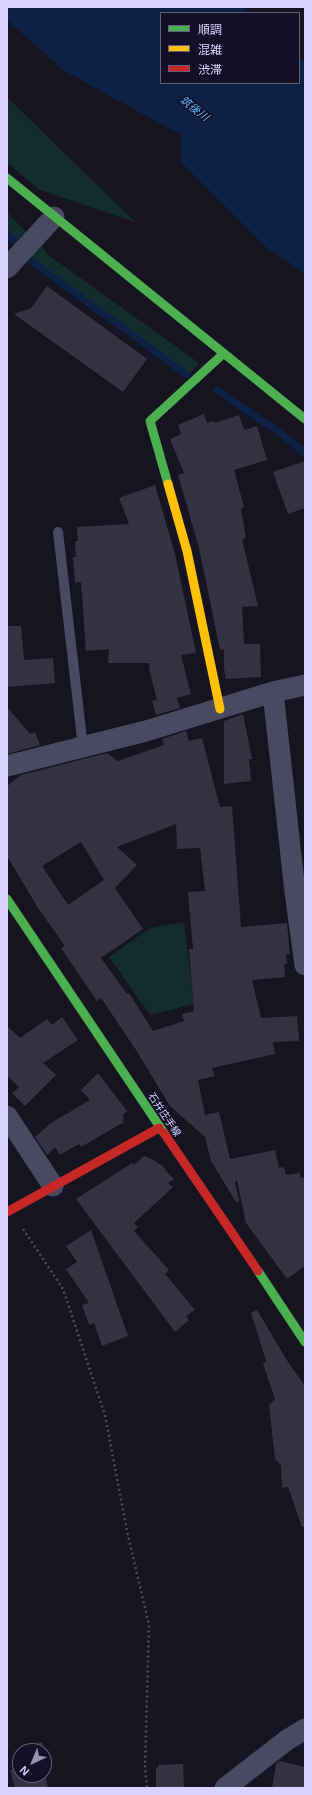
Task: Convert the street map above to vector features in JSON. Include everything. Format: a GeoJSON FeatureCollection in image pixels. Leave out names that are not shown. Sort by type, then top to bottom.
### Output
{"type":"FeatureCollection","features":[{"type":"Feature","properties":{"kind":"street"},"geometry":{"type":"LineString","coordinates":[[7,178],[305,420]]}},
{"type":"Feature","properties":{"kind":"street"},"geometry":{"type":"LineString","coordinates":[[7,268],[54,217]]}},
{"type":"Feature","properties":{"kind":"street"},"geometry":{"type":"LineString","coordinates":[[220,708],[187,551],[150,421],[223,354]]}},
{"type":"Feature","properties":{"kind":"street"},"geometry":{"type":"LineString","coordinates":[[7,766],[146,731],[273,692],[305,685]]}},
{"type":"Feature","properties":{"kind":"street"},"geometry":{"type":"LineString","coordinates":[[273,692],[295,892],[305,965]]}},
{"type":"Feature","properties":{"kind":"street","name":"石井庄手線"},"geometry":{"type":"LineString","coordinates":[[7,900],[159,1128],[305,1342]]}},
{"type":"Feature","properties":{"kind":"street"},"geometry":{"type":"LineString","coordinates":[[7,1116],[54,1186]]}},
{"type":"Feature","properties":{"kind":"street"},"geometry":{"type":"LineString","coordinates":[[8,1212],[159,1128]]}},
{"type":"Feature","properties":{"kind":"street"},"geometry":{"type":"LineString","coordinates":[[225,1788],[287,1740],[305,1729]]}},
{"type":"Feature","properties":{"kind":"lane"},"geometry":{"type":"LineString","coordinates":[[58,532],[83,747]]}},
{"type":"Feature","properties":{"kind":"path"},"geometry":{"type":"LineString","coordinates":[[8,1212],[63,1290],[105,1415],[127,1531],[149,1625],[145,1767],[147,1788]]}},
{"type":"Feature","properties":{"kind":"green space"},"geometry":{"type":"Polygon","coordinates":[[[7,97],[135,222],[40,190],[7,163],[7,97]]]}},
{"type":"Feature","properties":{"kind":"green space"},"geometry":{"type":"Polygon","coordinates":[[[7,212],[27,233],[18,243],[7,230],[7,212]]]}},
{"type":"Feature","properties":{"kind":"green space"},"geometry":{"type":"Polygon","coordinates":[[[39,242],[47,254],[199,363],[189,374],[35,261],[30,254],[39,242]]]}},
{"type":"Feature","properties":{"kind":"green space"},"geometry":{"type":"Polygon","coordinates":[[[184,922],[194,1004],[150,1015],[109,957],[150,928],[184,922]]]}},
{"type":"Feature","properties":{"kind":"water","name":"筑後川"},"geometry":{"type":"Polygon","coordinates":[[[7,7],[243,7],[249,12],[160,12],[160,84],[300,84],[300,58],[305,63],[305,273],[266,247],[182,163],[181,135],[63,70],[7,20],[7,7]]]}},
{"type":"Feature","properties":{"kind":"building"},"geometry":{"type":"Polygon","coordinates":[[[47,286],[147,359],[123,392],[14,314],[31,308],[47,286]]]}},
{"type":"Feature","properties":{"kind":"building"},"geometry":{"type":"Polygon","coordinates":[[[204,414],[207,423],[214,421],[215,423],[239,415],[244,430],[257,426],[267,460],[234,470],[244,507],[241,508],[246,538],[242,539],[258,606],[242,607],[244,644],[260,644],[261,677],[226,679],[224,668],[224,649],[220,650],[199,548],[178,475],[184,473],[170,439],[181,434],[178,425],[204,414]]]}},
{"type":"Feature","properties":{"kind":"building"},"geometry":{"type":"Polygon","coordinates":[[[305,461],[305,508],[288,514],[273,472],[305,461]]]}},
{"type":"Feature","properties":{"kind":"building"},"geometry":{"type":"Polygon","coordinates":[[[155,485],[175,554],[196,653],[181,655],[191,694],[177,698],[180,708],[156,715],[152,701],[157,700],[149,663],[108,663],[109,649],[86,651],[81,582],[75,583],[73,557],[76,557],[75,541],[78,541],[77,527],[129,524],[119,498],[155,485]]]}},
{"type":"Feature","properties":{"kind":"building"},"geometry":{"type":"Polygon","coordinates":[[[7,626],[21,626],[24,660],[53,658],[55,683],[7,687],[7,626]]]}},
{"type":"Feature","properties":{"kind":"building"},"geometry":{"type":"Polygon","coordinates":[[[7,707],[30,734],[35,732],[40,745],[7,754],[7,707]]]}},
{"type":"Feature","properties":{"kind":"building"},"geometry":{"type":"Polygon","coordinates":[[[243,714],[252,759],[249,759],[251,781],[224,784],[224,721],[243,714]]]}},
{"type":"Feature","properties":{"kind":"building"},"geometry":{"type":"Polygon","coordinates":[[[186,731],[189,741],[202,738],[220,807],[232,806],[241,927],[287,923],[290,954],[286,954],[287,964],[284,964],[285,977],[252,980],[261,1018],[297,1016],[299,1041],[273,1042],[275,1054],[212,1068],[215,1076],[198,1080],[205,1115],[219,1112],[230,1159],[275,1150],[279,1168],[284,1167],[286,1175],[300,1173],[301,1178],[305,1177],[305,1266],[287,1279],[246,1223],[237,1180],[235,1182],[239,1201],[236,1202],[211,1161],[205,1137],[170,1106],[136,1050],[101,998],[97,1001],[61,948],[65,946],[38,908],[7,856],[7,786],[21,775],[107,753],[118,761],[164,745],[162,739],[186,731]],[[176,824],[117,847],[137,865],[115,888],[143,929],[101,958],[127,994],[129,993],[153,1031],[184,1021],[182,1014],[194,1011],[189,949],[193,949],[188,892],[205,891],[200,848],[177,849],[176,824]],[[81,842],[42,866],[68,905],[104,880],[81,842]]]}},
{"type":"Feature","properties":{"kind":"building"},"geometry":{"type":"Polygon","coordinates":[[[62,1017],[78,1040],[43,1063],[56,1075],[25,1106],[12,1093],[19,1087],[7,1076],[7,1026],[20,1038],[47,1019],[52,1025],[62,1017]]]}},
{"type":"Feature","properties":{"kind":"building"},"geometry":{"type":"Polygon","coordinates":[[[98,1073],[127,1111],[122,1116],[124,1118],[122,1120],[124,1122],[81,1147],[79,1144],[60,1155],[55,1147],[47,1155],[35,1137],[51,1123],[90,1100],[81,1090],[98,1073]]]}},
{"type":"Feature","properties":{"kind":"building"},"geometry":{"type":"Polygon","coordinates":[[[144,1156],[154,1160],[165,1168],[165,1170],[174,1179],[168,1183],[173,1187],[134,1223],[138,1227],[134,1231],[169,1270],[165,1274],[195,1310],[186,1316],[189,1320],[175,1332],[76,1199],[132,1163],[134,1165],[144,1156]]]}},
{"type":"Feature","properties":{"kind":"building"},"geometry":{"type":"Polygon","coordinates":[[[91,1230],[128,1336],[102,1346],[94,1323],[89,1325],[82,1305],[89,1303],[66,1269],[77,1262],[66,1246],[91,1230]]]}},
{"type":"Feature","properties":{"kind":"building"},"geometry":{"type":"Polygon","coordinates":[[[257,1310],[288,1362],[305,1386],[305,1527],[302,1527],[288,1487],[282,1488],[281,1465],[275,1459],[269,1405],[275,1399],[263,1364],[266,1361],[251,1313],[257,1310]]]}},
{"type":"Feature","properties":{"kind":"building"},"geometry":{"type":"Polygon","coordinates":[[[279,1761],[305,1767],[305,1788],[272,1788],[276,1764],[279,1761]]]}},
{"type":"Feature","properties":{"kind":"building"},"geometry":{"type":"Polygon","coordinates":[[[183,1764],[184,1788],[156,1788],[156,1768],[158,1768],[158,1765],[183,1764]]]}},
{"type":"Feature","properties":{"kind":"building"},"geometry":{"type":"Polygon","coordinates":[[[14,1783],[47,1783],[48,1788],[15,1788],[14,1783]]]}},
{"type":"Feature","properties":{"kind":"waterway"},"geometry":{"type":"LineString","coordinates":[[7,233],[34,263],[187,375]]}},
{"type":"Feature","properties":{"kind":"waterway"},"geometry":{"type":"LineString","coordinates":[[217,390],[283,435],[305,453]]}},
{"type":"Feature","properties":{"kind":"traffic: fast"},"geometry":{"type":"LineString","coordinates":[[7,178],[305,419]]}},
{"type":"Feature","properties":{"kind":"traffic: fast"},"geometry":{"type":"LineString","coordinates":[[168,484],[150,421],[223,354]]}},
{"type":"Feature","properties":{"kind":"traffic: fast"},"geometry":{"type":"LineString","coordinates":[[7,899],[164,1133]]}},
{"type":"Feature","properties":{"kind":"traffic: fast"},"geometry":{"type":"LineString","coordinates":[[258,1271],[305,1342]]}},
{"type":"Feature","properties":{"kind":"traffic: slow"},"geometry":{"type":"LineString","coordinates":[[168,484],[187,551],[220,709]]}},
{"type":"Feature","properties":{"kind":"traffic: jam"},"geometry":{"type":"LineString","coordinates":[[7,1212],[159,1128]]}},
{"type":"Feature","properties":{"kind":"traffic: jam"},"geometry":{"type":"LineString","coordinates":[[164,1133],[258,1271]]}}]}
